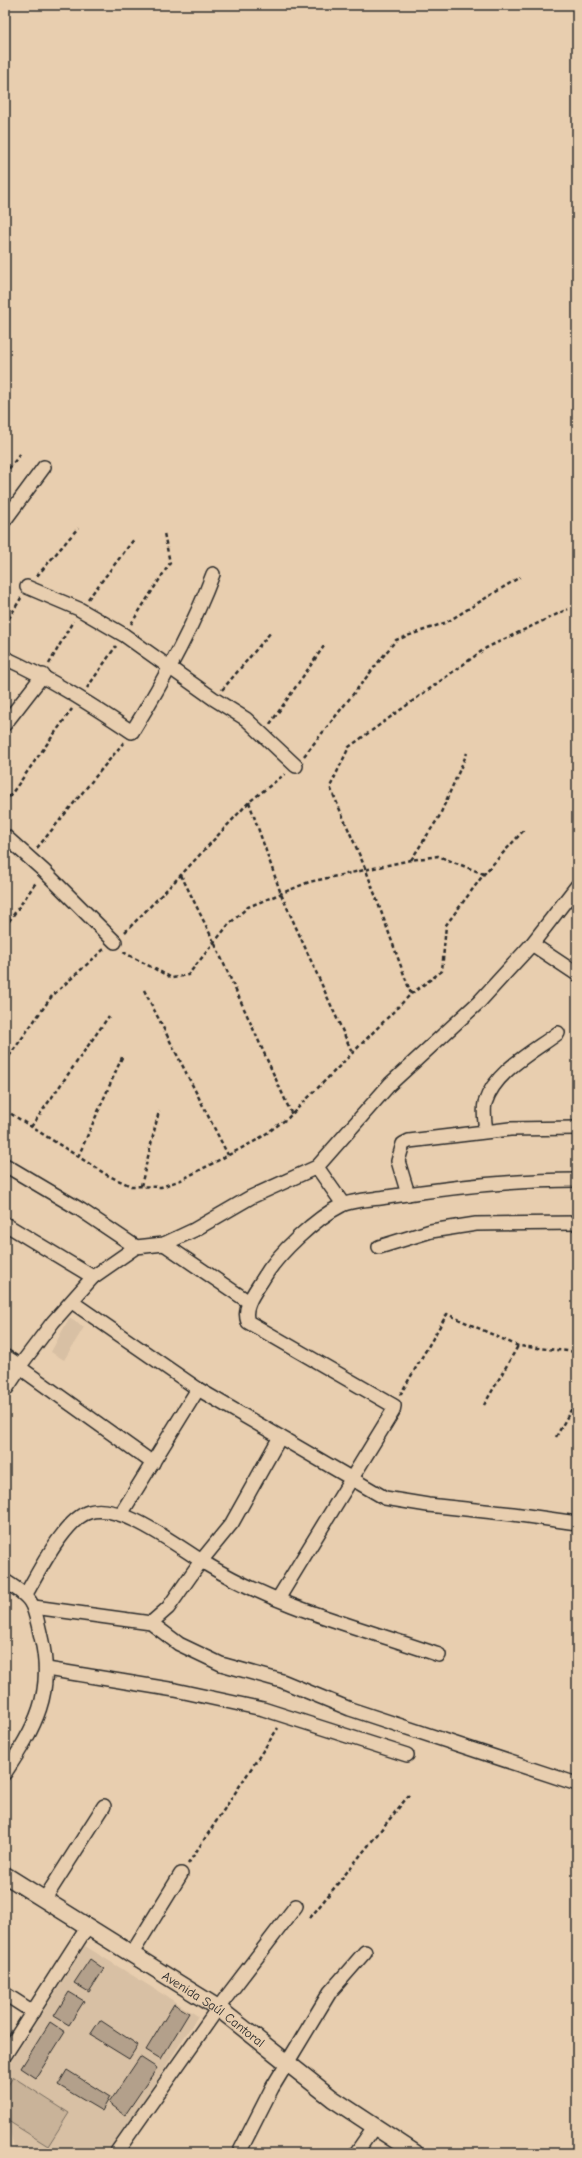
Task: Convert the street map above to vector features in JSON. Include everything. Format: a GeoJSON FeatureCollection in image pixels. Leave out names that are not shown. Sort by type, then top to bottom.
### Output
{"type":"FeatureCollection","features":[{"type":"Feature","properties":{"kind":"street"},"geometry":{"type":"LineString","coordinates":[[5,520],[44,467]]}},
{"type":"Feature","properties":{"kind":"street"},"geometry":{"type":"LineString","coordinates":[[5,658],[42,675],[81,697],[132,732],[170,667],[204,598],[213,574]]}},
{"type":"Feature","properties":{"kind":"street"},"geometry":{"type":"LineString","coordinates":[[27,587],[79,610],[124,635],[214,699],[246,719],[296,766]]}},
{"type":"Feature","properties":{"kind":"street"},"geometry":{"type":"LineString","coordinates":[[5,724],[42,675]]}},
{"type":"Feature","properties":{"kind":"street"},"geometry":{"type":"LineString","coordinates":[[5,836],[44,871],[112,943]]}},
{"type":"Feature","properties":{"kind":"street"},"geometry":{"type":"LineString","coordinates":[[5,1388],[53,1322],[72,1302],[92,1277],[136,1247],[164,1244],[194,1230],[251,1197],[317,1167],[390,1084],[479,1002],[532,944],[577,886]]}},
{"type":"Feature","properties":{"kind":"street"},"geometry":{"type":"LineString","coordinates":[[532,944],[577,974]]}},
{"type":"Feature","properties":{"kind":"street"},"geometry":{"type":"LineString","coordinates":[[486,1131],[484,1104],[494,1084],[505,1072],[558,1034]]}},
{"type":"Feature","properties":{"kind":"street"},"geometry":{"type":"LineString","coordinates":[[408,1194],[398,1160],[403,1144],[409,1141],[510,1129],[577,1128]]}},
{"type":"Feature","properties":{"kind":"street"},"geometry":{"type":"LineString","coordinates":[[5,1165],[80,1210],[136,1247]]}},
{"type":"Feature","properties":{"kind":"street"},"geometry":{"type":"LineString","coordinates":[[317,1167],[343,1204]]}},
{"type":"Feature","properties":{"kind":"street"},"geometry":{"type":"LineString","coordinates":[[278,1599],[393,1411],[394,1406],[248,1322],[245,1315],[249,1302],[270,1267],[292,1243],[343,1204],[452,1186],[536,1180],[577,1180]]}},
{"type":"Feature","properties":{"kind":"street"},"geometry":{"type":"LineString","coordinates":[[379,1247],[431,1231],[476,1224],[577,1223]]}},
{"type":"Feature","properties":{"kind":"street"},"geometry":{"type":"LineString","coordinates":[[5,1224],[92,1277]]}},
{"type":"Feature","properties":{"kind":"street"},"geometry":{"type":"LineString","coordinates":[[164,1244],[249,1302]]}},
{"type":"Feature","properties":{"kind":"street"},"geometry":{"type":"LineString","coordinates":[[72,1302],[198,1389],[385,1498],[428,1505],[513,1514],[577,1524]]}},
{"type":"Feature","properties":{"kind":"street"},"geometry":{"type":"LineString","coordinates":[[5,1358],[153,1463]]}},
{"type":"Feature","properties":{"kind":"street"},"geometry":{"type":"LineString","coordinates":[[122,1514],[198,1389]]}},
{"type":"Feature","properties":{"kind":"street"},"geometry":{"type":"LineString","coordinates":[[151,1623],[168,1608],[201,1561],[232,1523],[280,1436]]}},
{"type":"Feature","properties":{"kind":"street"},"geometry":{"type":"LineString","coordinates":[[26,1594],[55,1544],[76,1519],[95,1510],[122,1514],[139,1522],[227,1577],[278,1599],[439,1655]]}},
{"type":"Feature","properties":{"kind":"street"},"geometry":{"type":"LineString","coordinates":[[5,1581],[26,1594],[34,1607],[45,1654],[47,1670],[44,1697],[38,1716],[27,1740],[5,1773]]}},
{"type":"Feature","properties":{"kind":"street"},"geometry":{"type":"LineString","coordinates":[[34,1607],[151,1623],[178,1644],[221,1664],[282,1682],[350,1709],[577,1784]]}},
{"type":"Feature","properties":{"kind":"street"},"geometry":{"type":"LineString","coordinates":[[47,1670],[175,1690],[263,1709],[407,1755]]}},
{"type":"Feature","properties":{"kind":"street"},"geometry":{"type":"LineString","coordinates":[[44,1900],[104,1806]]}},
{"type":"Feature","properties":{"kind":"street"},"geometry":{"type":"LineString","coordinates":[[131,1955],[181,1874]]}},
{"type":"Feature","properties":{"kind":"street","name":"Avenida Saúl Cantoral"},"geometry":{"type":"LineString","coordinates":[[5,1875],[218,2008],[333,2099],[415,2153]]}},
{"type":"Feature","properties":{"kind":"street"},"geometry":{"type":"LineString","coordinates":[[116,2153],[218,2008],[296,1906]]}},
{"type":"Feature","properties":{"kind":"street"},"geometry":{"type":"LineString","coordinates":[[5,2055],[87,1927]]}},
{"type":"Feature","properties":{"kind":"street"},"geometry":{"type":"LineString","coordinates":[[239,2153],[272,2088],[330,1992],[365,1952]]}},
{"type":"Feature","properties":{"kind":"street"},"geometry":{"type":"LineString","coordinates":[[5,1994],[33,2012]]}},
{"type":"Feature","properties":{"kind":"street"},"geometry":{"type":"LineString","coordinates":[[356,2153],[374,2127]]}},
{"type":"Feature","properties":{"kind":"path"},"geometry":{"type":"LineString","coordinates":[[5,474],[21,453]]}},
{"type":"Feature","properties":{"kind":"path"},"geometry":{"type":"LineString","coordinates":[[5,625],[27,587],[78,528]]}},
{"type":"Feature","properties":{"kind":"path"},"geometry":{"type":"LineString","coordinates":[[5,803],[124,635],[170,563],[164,532]]}},
{"type":"Feature","properties":{"kind":"path"},"geometry":{"type":"LineString","coordinates":[[5,1062],[52,996],[112,943],[181,875],[249,802],[296,766],[396,640],[447,622],[520,577]]}},
{"type":"Feature","properties":{"kind":"path"},"geometry":{"type":"LineString","coordinates":[[411,994],[366,870],[330,787],[348,747],[486,648],[568,609]]}},
{"type":"Feature","properties":{"kind":"path"},"geometry":{"type":"LineString","coordinates":[[214,699],[271,632]]}},
{"type":"Feature","properties":{"kind":"path"},"geometry":{"type":"LineString","coordinates":[[263,734],[324,646]]}},
{"type":"Feature","properties":{"kind":"path"},"geometry":{"type":"LineString","coordinates":[[30,858],[132,732]]}},
{"type":"Feature","properties":{"kind":"path"},"geometry":{"type":"LineString","coordinates":[[411,860],[439,817],[467,753]]}},
{"type":"Feature","properties":{"kind":"path"},"geometry":{"type":"LineString","coordinates":[[249,802],[281,894],[352,1052]]}},
{"type":"Feature","properties":{"kind":"path"},"geometry":{"type":"LineString","coordinates":[[5,1110],[107,1175],[131,1186],[161,1187],[181,1180],[257,1140],[292,1115],[352,1052],[411,994],[442,972],[446,925],[484,874],[524,830]]}},
{"type":"Feature","properties":{"kind":"path"},"geometry":{"type":"LineString","coordinates":[[112,943],[172,978],[188,975],[229,924],[248,908],[309,882],[411,860],[438,856],[484,874]]}},
{"type":"Feature","properties":{"kind":"path"},"geometry":{"type":"LineString","coordinates":[[5,927],[44,871]]}},
{"type":"Feature","properties":{"kind":"path"},"geometry":{"type":"LineString","coordinates":[[181,875],[214,942],[292,1115]]}},
{"type":"Feature","properties":{"kind":"path"},"geometry":{"type":"LineString","coordinates":[[144,990],[228,1155]]}},
{"type":"Feature","properties":{"kind":"path"},"geometry":{"type":"LineString","coordinates":[[31,1127],[109,1016]]}},
{"type":"Feature","properties":{"kind":"path"},"geometry":{"type":"LineString","coordinates":[[78,1157],[123,1055]]}},
{"type":"Feature","properties":{"kind":"path"},"geometry":{"type":"LineString","coordinates":[[142,1186],[159,1111]]}},
{"type":"Feature","properties":{"kind":"path"},"geometry":{"type":"LineString","coordinates":[[394,1406],[447,1314],[518,1346],[577,1352]]}},
{"type":"Feature","properties":{"kind":"path"},"geometry":{"type":"LineString","coordinates":[[484,1406],[518,1346]]}},
{"type":"Feature","properties":{"kind":"path"},"geometry":{"type":"LineString","coordinates":[[556,1437],[577,1399]]}},
{"type":"Feature","properties":{"kind":"path"},"geometry":{"type":"LineString","coordinates":[[181,1874],[286,1716]]}},
{"type":"Feature","properties":{"kind":"path"},"geometry":{"type":"LineString","coordinates":[[310,1918],[409,1795]]}},
{"type":"Feature","properties":{"kind":"shaded area"},"geometry":{"type":"Polygon","coordinates":[[[69,1318],[84,1327],[64,1360],[51,1352],[69,1318]]]}},
{"type":"Feature","properties":{"kind":"shaded area"},"geometry":{"type":"Polygon","coordinates":[[[85,1946],[198,2016],[131,2120],[114,2150],[108,2153],[16,2153],[9,2129],[5,2126],[5,2071],[85,1946]]]}},
{"type":"Feature","properties":{"kind":"shaded area"},"geometry":{"type":"Polygon","coordinates":[[[13,2077],[69,2113],[48,2146],[5,2119],[5,2090],[13,2077]]]}},
{"type":"Feature","properties":{"kind":"building"},"geometry":{"type":"Polygon","coordinates":[[[90,1959],[104,1969],[89,1992],[74,1983],[90,1959]]]}},
{"type":"Feature","properties":{"kind":"building"},"geometry":{"type":"Polygon","coordinates":[[[69,1992],[84,2001],[69,2025],[54,2016],[69,1992]]]}},
{"type":"Feature","properties":{"kind":"building"},"geometry":{"type":"Polygon","coordinates":[[[174,2004],[189,2013],[161,2059],[146,2050],[174,2004]]]}},
{"type":"Feature","properties":{"kind":"building"},"geometry":{"type":"Polygon","coordinates":[[[100,2020],[138,2045],[129,2059],[90,2035],[100,2020]]]}},
{"type":"Feature","properties":{"kind":"building"},"geometry":{"type":"Polygon","coordinates":[[[50,2022],[65,2032],[36,2078],[21,2068],[50,2022]]]}},
{"type":"Feature","properties":{"kind":"building"},"geometry":{"type":"Polygon","coordinates":[[[140,2057],[157,2068],[125,2115],[109,2103],[140,2057]]]}},
{"type":"Feature","properties":{"kind":"building"},"geometry":{"type":"Polygon","coordinates":[[[67,2070],[110,2097],[102,2111],[58,2085],[67,2070]]]}}]}
